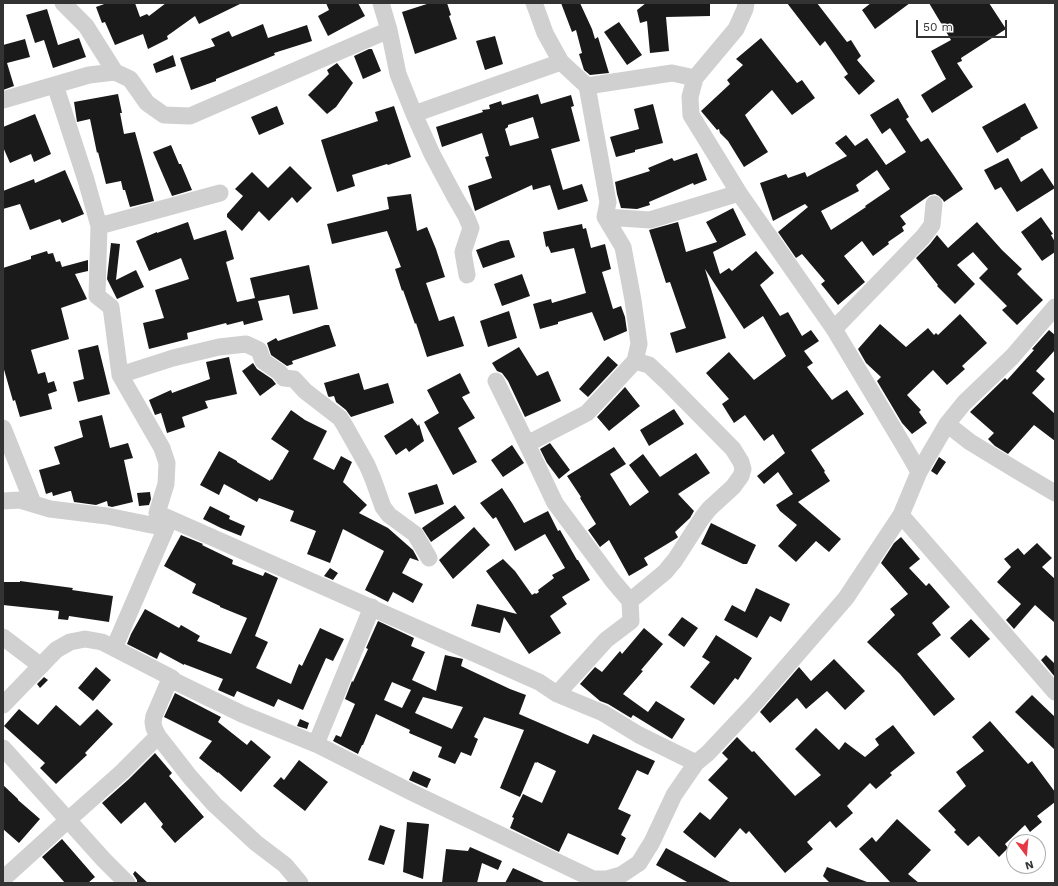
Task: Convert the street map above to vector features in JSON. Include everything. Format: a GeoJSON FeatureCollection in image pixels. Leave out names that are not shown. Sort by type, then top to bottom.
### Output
{"type":"FeatureCollection","features":[{"type":"Feature","properties":{"kind":"street"},"geometry":{"type":"LineString","coordinates":[[381,3],[389,30],[398,74],[432,154],[471,228],[463,252],[467,275]]}},
{"type":"Feature","properties":{"kind":"street"},"geometry":{"type":"LineString","coordinates":[[527,444],[587,413],[635,361],[639,344],[623,247],[605,217],[608,202],[587,86],[561,62],[545,33],[534,3]]}},
{"type":"Feature","properties":{"kind":"street"},"geometry":{"type":"LineString","coordinates":[[746,3],[745,9],[736,29],[695,78],[690,97],[691,115],[739,193],[834,329],[919,472]]}},
{"type":"Feature","properties":{"kind":"street"},"geometry":{"type":"LineString","coordinates":[[68,4],[86,26],[115,72]]}},
{"type":"Feature","properties":{"kind":"street"},"geometry":{"type":"LineString","coordinates":[[3,100],[88,75],[115,72],[130,79],[147,103],[164,115],[190,116],[389,30]]}},
{"type":"Feature","properties":{"kind":"street"},"geometry":{"type":"LineString","coordinates":[[414,114],[561,62]]}},
{"type":"Feature","properties":{"kind":"street"},"geometry":{"type":"LineString","coordinates":[[587,86],[672,74],[695,78]]}},
{"type":"Feature","properties":{"kind":"street"},"geometry":{"type":"LineString","coordinates":[[55,85],[86,180],[99,226],[97,296],[111,307],[120,375],[162,448],[167,463],[166,484],[157,513],[166,528]]}},
{"type":"Feature","properties":{"kind":"street"},"geometry":{"type":"LineString","coordinates":[[99,226],[220,193]]}},
{"type":"Feature","properties":{"kind":"street"},"geometry":{"type":"LineString","coordinates":[[605,217],[650,220],[739,193]]}},
{"type":"Feature","properties":{"kind":"street"},"geometry":{"type":"LineString","coordinates":[[834,329],[923,237],[932,225],[934,204]]}},
{"type":"Feature","properties":{"kind":"street"},"geometry":{"type":"LineString","coordinates":[[3,704],[56,650],[70,642],[85,639],[102,642],[172,678],[170,679],[242,714],[316,744],[413,793],[593,879],[607,879],[621,875],[639,863],[652,842],[674,795],[696,763],[708,753],[755,703],[846,598],[901,515],[919,472],[947,424],[964,403],[1012,357],[1054,310]]}},
{"type":"Feature","properties":{"kind":"street"},"geometry":{"type":"LineString","coordinates":[[120,375],[173,358],[219,347],[246,344],[259,350],[263,361],[279,372],[284,378],[294,380],[305,391],[340,418],[367,465],[383,507],[389,515],[415,534],[429,558]]}},
{"type":"Feature","properties":{"kind":"street"},"geometry":{"type":"LineString","coordinates":[[630,601],[665,572],[675,560],[702,518],[709,509],[733,487],[741,476],[743,469],[741,462],[732,449],[667,382],[649,365],[635,361]]}},
{"type":"Feature","properties":{"kind":"street"},"geometry":{"type":"LineString","coordinates":[[496,381],[555,503],[613,581],[630,601],[631,620],[606,640],[557,694]]}},
{"type":"Feature","properties":{"kind":"street"},"geometry":{"type":"LineString","coordinates":[[947,424],[970,442],[1055,493]]}},
{"type":"Feature","properties":{"kind":"street"},"geometry":{"type":"LineString","coordinates":[[3,428],[33,503]]}},
{"type":"Feature","properties":{"kind":"street"},"geometry":{"type":"LineString","coordinates":[[3,501],[20,500],[50,509],[107,516],[166,528]]}},
{"type":"Feature","properties":{"kind":"street"},"geometry":{"type":"LineString","coordinates":[[157,513],[539,682],[557,694],[603,713],[639,735],[696,763]]}},
{"type":"Feature","properties":{"kind":"street"},"geometry":{"type":"LineString","coordinates":[[901,515],[1052,682]]}},
{"type":"Feature","properties":{"kind":"street"},"geometry":{"type":"LineString","coordinates":[[114,648],[166,528]]}},
{"type":"Feature","properties":{"kind":"street"},"geometry":{"type":"LineString","coordinates":[[316,744],[372,607]]}},
{"type":"Feature","properties":{"kind":"street"},"geometry":{"type":"LineString","coordinates":[[3,637],[41,666]]}},
{"type":"Feature","properties":{"kind":"street"},"geometry":{"type":"LineString","coordinates":[[170,679],[154,716],[154,728],[158,736],[190,777],[214,804],[251,839],[285,865],[300,883]]}},
{"type":"Feature","properties":{"kind":"street"},"geometry":{"type":"LineString","coordinates":[[3,879],[122,772],[158,736]]}},
{"type":"Feature","properties":{"kind":"street"},"geometry":{"type":"LineString","coordinates":[[3,748],[104,860],[127,883]]}},
{"type":"Feature","properties":{"kind":"building"},"geometry":{"type":"Polygon","coordinates":[[[107,3],[135,3],[140,17],[147,14],[149,16],[166,3],[242,3],[199,24],[195,16],[167,36],[168,39],[148,49],[143,34],[115,45],[105,22],[102,23],[96,7],[107,3]]]}},
{"type":"Feature","properties":{"kind":"building"},"geometry":{"type":"Polygon","coordinates":[[[326,3],[358,3],[365,16],[328,36],[318,16],[329,10],[326,3]]]}},
{"type":"Feature","properties":{"kind":"building"},"geometry":{"type":"Polygon","coordinates":[[[430,3],[447,3],[451,15],[449,16],[457,39],[415,54],[402,12],[430,3]]]}},
{"type":"Feature","properties":{"kind":"building"},"geometry":{"type":"Polygon","coordinates":[[[561,3],[580,3],[595,39],[598,37],[609,73],[590,75],[584,70],[579,54],[582,53],[576,30],[572,32],[561,3]]]}},
{"type":"Feature","properties":{"kind":"building"},"geometry":{"type":"Polygon","coordinates":[[[646,3],[710,3],[710,16],[666,17],[669,51],[650,53],[647,21],[640,23],[637,10],[646,3]]]}},
{"type":"Feature","properties":{"kind":"building"},"geometry":{"type":"Polygon","coordinates":[[[787,3],[817,3],[847,42],[851,40],[861,56],[857,60],[875,81],[859,95],[844,77],[848,74],[825,41],[820,46],[787,3]]]}},
{"type":"Feature","properties":{"kind":"building"},"geometry":{"type":"Polygon","coordinates":[[[871,3],[910,3],[875,29],[862,10],[871,3]]]}},
{"type":"Feature","properties":{"kind":"building"},"geometry":{"type":"Polygon","coordinates":[[[929,3],[989,3],[1006,29],[961,58],[962,61],[957,63],[973,87],[932,113],[921,95],[946,79],[931,51],[951,40],[929,3]]]}},
{"type":"Feature","properties":{"kind":"building"},"geometry":{"type":"Polygon","coordinates":[[[47,9],[58,45],[79,38],[86,57],[53,68],[44,40],[35,43],[26,15],[47,9]]]}},
{"type":"Feature","properties":{"kind":"building"},"geometry":{"type":"Polygon","coordinates":[[[619,22],[642,55],[627,65],[604,32],[619,22]]]}},
{"type":"Feature","properties":{"kind":"building"},"geometry":{"type":"Polygon","coordinates":[[[263,24],[268,38],[307,25],[312,41],[274,53],[275,55],[216,79],[216,81],[191,90],[180,58],[215,46],[211,39],[229,31],[232,37],[263,24]]]}},
{"type":"Feature","properties":{"kind":"building"},"geometry":{"type":"Polygon","coordinates":[[[495,36],[503,64],[485,70],[476,41],[495,36]]]}},
{"type":"Feature","properties":{"kind":"building"},"geometry":{"type":"Polygon","coordinates":[[[761,38],[797,83],[802,80],[815,98],[792,115],[772,90],[745,115],[768,152],[744,167],[728,141],[720,133],[719,129],[717,130],[701,111],[730,84],[727,80],[743,65],[736,59],[761,38]]]}},
{"type":"Feature","properties":{"kind":"building"},"geometry":{"type":"Polygon","coordinates":[[[25,39],[30,57],[7,63],[14,86],[3,90],[3,45],[25,39]]]}},
{"type":"Feature","properties":{"kind":"building"},"geometry":{"type":"Polygon","coordinates":[[[372,49],[381,71],[363,79],[354,56],[372,49]]]}},
{"type":"Feature","properties":{"kind":"building"},"geometry":{"type":"Polygon","coordinates":[[[173,55],[176,66],[156,73],[153,64],[173,55]]]}},
{"type":"Feature","properties":{"kind":"building"},"geometry":{"type":"Polygon","coordinates":[[[337,63],[353,83],[336,107],[327,114],[308,95],[329,74],[327,70],[337,63]]]}},
{"type":"Feature","properties":{"kind":"building"},"geometry":{"type":"Polygon","coordinates":[[[118,94],[124,134],[135,132],[154,201],[130,207],[121,181],[106,184],[98,152],[97,153],[90,119],[77,122],[74,102],[118,94]]]}},
{"type":"Feature","properties":{"kind":"building"},"geometry":{"type":"Polygon","coordinates":[[[538,94],[541,104],[571,95],[574,106],[571,107],[580,141],[551,149],[563,190],[582,184],[588,201],[558,210],[550,185],[533,190],[532,185],[475,211],[468,186],[492,178],[485,157],[489,156],[482,133],[442,147],[436,127],[483,112],[482,110],[490,109],[489,105],[501,101],[502,105],[538,94]],[[533,117],[508,125],[505,129],[510,146],[539,138],[533,117]]]}},
{"type":"Feature","properties":{"kind":"building"},"geometry":{"type":"Polygon","coordinates":[[[898,98],[909,117],[906,119],[921,142],[928,138],[963,189],[944,202],[935,194],[930,195],[900,216],[906,224],[902,227],[904,231],[888,242],[889,244],[873,256],[862,241],[844,256],[865,282],[838,305],[821,284],[825,281],[802,254],[796,258],[778,232],[808,207],[805,204],[773,221],[760,183],[786,174],[788,178],[805,172],[807,177],[847,156],[835,143],[846,135],[855,146],[867,138],[886,165],[906,152],[890,128],[882,134],[870,115],[898,98]],[[877,170],[856,185],[859,191],[821,211],[831,230],[890,189],[877,170]]]}},
{"type":"Feature","properties":{"kind":"building"},"geometry":{"type":"Polygon","coordinates":[[[1025,103],[1038,128],[997,153],[982,127],[1025,103]]]}},
{"type":"Feature","properties":{"kind":"building"},"geometry":{"type":"Polygon","coordinates":[[[653,104],[663,143],[635,150],[635,152],[616,157],[610,137],[639,129],[634,109],[653,104]]]}},
{"type":"Feature","properties":{"kind":"building"},"geometry":{"type":"Polygon","coordinates":[[[277,106],[284,124],[259,135],[251,117],[277,106]]]}},
{"type":"Feature","properties":{"kind":"building"},"geometry":{"type":"Polygon","coordinates":[[[394,106],[411,157],[352,175],[355,186],[337,192],[321,140],[378,121],[375,112],[394,106]]]}},
{"type":"Feature","properties":{"kind":"building"},"geometry":{"type":"Polygon","coordinates":[[[35,114],[51,154],[34,162],[31,154],[10,163],[3,147],[3,127],[35,114]]]}},
{"type":"Feature","properties":{"kind":"building"},"geometry":{"type":"Polygon","coordinates":[[[171,145],[192,190],[172,196],[153,152],[171,145]]]}},
{"type":"Feature","properties":{"kind":"building"},"geometry":{"type":"Polygon","coordinates":[[[697,153],[707,180],[694,185],[693,183],[649,202],[650,205],[637,209],[621,208],[615,182],[650,171],[648,168],[672,158],[674,161],[697,153]]]}},
{"type":"Feature","properties":{"kind":"building"},"geometry":{"type":"Polygon","coordinates":[[[1008,158],[1021,182],[1042,168],[1055,188],[1017,212],[1001,187],[995,190],[984,170],[1008,158]]]}},
{"type":"Feature","properties":{"kind":"building"},"geometry":{"type":"Polygon","coordinates":[[[290,166],[312,188],[297,203],[292,197],[269,221],[259,211],[242,231],[227,217],[227,214],[243,196],[235,189],[252,172],[268,188],[290,166]]]}},
{"type":"Feature","properties":{"kind":"building"},"geometry":{"type":"Polygon","coordinates":[[[65,170],[84,214],[62,223],[60,219],[30,230],[20,204],[3,209],[3,191],[34,179],[35,183],[65,170]]]}},
{"type":"Feature","properties":{"kind":"building"},"geometry":{"type":"Polygon","coordinates":[[[411,194],[417,231],[427,227],[445,277],[426,283],[439,321],[454,316],[464,346],[427,357],[416,323],[415,324],[403,290],[402,291],[395,269],[401,267],[387,231],[332,244],[327,224],[389,209],[387,197],[411,194]]]}},
{"type":"Feature","properties":{"kind":"building"},"geometry":{"type":"Polygon","coordinates":[[[733,208],[746,235],[713,252],[720,274],[729,268],[732,271],[756,251],[774,273],[760,285],[780,316],[788,312],[802,336],[811,330],[819,341],[804,351],[813,363],[807,367],[832,400],[847,390],[864,414],[811,450],[830,481],[798,502],[841,539],[829,552],[816,541],[796,562],[778,546],[797,525],[780,511],[776,505],[793,494],[778,472],[764,484],[757,476],[785,453],[773,434],[764,441],[745,415],[734,423],[722,404],[729,399],[706,373],[729,352],[754,380],[786,356],[763,316],[744,329],[705,269],[726,338],[676,353],[670,333],[686,328],[670,282],[666,283],[649,230],[678,222],[686,252],[717,242],[706,222],[733,208]]]}},
{"type":"Feature","properties":{"kind":"building"},"geometry":{"type":"Polygon","coordinates":[[[1041,217],[1053,234],[1051,235],[1055,242],[1055,252],[1042,261],[1021,232],[1041,217]]]}},
{"type":"Feature","properties":{"kind":"building"},"geometry":{"type":"Polygon","coordinates":[[[188,222],[194,240],[226,230],[234,259],[226,262],[237,302],[255,298],[250,278],[309,265],[318,309],[293,314],[289,295],[258,301],[263,320],[244,325],[243,321],[227,325],[226,323],[187,333],[188,339],[149,349],[143,323],[164,318],[155,290],[189,279],[181,258],[149,271],[136,241],[157,232],[188,222]]]}},
{"type":"Feature","properties":{"kind":"building"},"geometry":{"type":"Polygon","coordinates":[[[977,222],[1002,250],[1022,269],[1017,274],[1043,300],[1017,325],[1002,310],[1007,306],[979,278],[988,269],[973,252],[957,265],[975,284],[955,304],[937,286],[938,285],[916,258],[937,235],[948,248],[977,222]]]}},
{"type":"Feature","properties":{"kind":"building"},"geometry":{"type":"Polygon","coordinates":[[[582,224],[583,229],[586,228],[591,248],[605,244],[611,269],[602,272],[613,309],[621,306],[625,317],[627,331],[604,341],[592,312],[540,329],[533,304],[551,299],[552,303],[586,293],[574,248],[551,253],[548,246],[546,247],[543,232],[582,224]]]}},
{"type":"Feature","properties":{"kind":"building"},"geometry":{"type":"Polygon","coordinates":[[[509,240],[515,257],[483,268],[476,250],[501,241],[509,240]]]}},
{"type":"Feature","properties":{"kind":"building"},"geometry":{"type":"Polygon","coordinates":[[[111,243],[120,244],[116,280],[136,270],[144,287],[117,299],[107,279],[111,243]]]}},
{"type":"Feature","properties":{"kind":"building"},"geometry":{"type":"Polygon","coordinates":[[[47,251],[48,254],[53,253],[56,262],[60,261],[62,267],[88,260],[88,271],[75,274],[87,299],[61,308],[69,339],[31,350],[38,374],[45,372],[48,383],[54,381],[57,391],[48,394],[52,409],[20,417],[15,400],[13,401],[3,366],[3,268],[31,259],[31,256],[47,251]]]}},
{"type":"Feature","properties":{"kind":"building"},"geometry":{"type":"Polygon","coordinates":[[[522,274],[530,296],[502,306],[494,284],[522,274]]]}},
{"type":"Feature","properties":{"kind":"building"},"geometry":{"type":"Polygon","coordinates":[[[509,311],[517,338],[488,347],[480,321],[509,311]]]}},
{"type":"Feature","properties":{"kind":"building"},"geometry":{"type":"Polygon","coordinates":[[[960,314],[987,343],[962,366],[965,369],[947,385],[933,370],[907,395],[921,410],[919,412],[927,423],[912,434],[902,423],[877,381],[881,377],[866,363],[858,349],[880,324],[906,347],[928,328],[934,335],[936,333],[938,335],[960,314]]]}},
{"type":"Feature","properties":{"kind":"building"},"geometry":{"type":"Polygon","coordinates":[[[329,325],[336,346],[292,361],[293,364],[287,366],[271,355],[267,343],[276,338],[278,341],[329,325]]]}},
{"type":"Feature","properties":{"kind":"building"},"geometry":{"type":"Polygon","coordinates":[[[1049,330],[1055,335],[1055,350],[1036,371],[1045,379],[1032,393],[1055,414],[1055,441],[1034,425],[1008,454],[995,446],[988,439],[994,433],[970,412],[1005,378],[1007,380],[1034,350],[1032,349],[1049,330]]]}},
{"type":"Feature","properties":{"kind":"building"},"geometry":{"type":"Polygon","coordinates":[[[98,345],[110,394],[78,402],[73,382],[84,379],[78,350],[98,345]]]}},
{"type":"Feature","properties":{"kind":"building"},"geometry":{"type":"Polygon","coordinates":[[[519,347],[537,376],[548,371],[561,401],[525,417],[508,381],[502,373],[497,371],[492,363],[519,347]]]}},
{"type":"Feature","properties":{"kind":"building"},"geometry":{"type":"Polygon","coordinates":[[[608,356],[618,365],[588,397],[579,389],[608,356]]]}},
{"type":"Feature","properties":{"kind":"building"},"geometry":{"type":"Polygon","coordinates":[[[229,357],[237,394],[205,401],[208,408],[182,417],[185,427],[167,433],[161,413],[155,415],[149,400],[171,390],[172,393],[210,379],[206,362],[229,357]]]}},
{"type":"Feature","properties":{"kind":"building"},"geometry":{"type":"Polygon","coordinates":[[[253,363],[257,369],[272,379],[276,384],[260,396],[242,371],[253,363]]]}},
{"type":"Feature","properties":{"kind":"building"},"geometry":{"type":"Polygon","coordinates":[[[359,373],[364,390],[388,383],[394,403],[351,417],[346,410],[336,402],[334,396],[328,396],[324,383],[359,373]]]}},
{"type":"Feature","properties":{"kind":"building"},"geometry":{"type":"Polygon","coordinates":[[[460,373],[470,393],[462,397],[475,418],[458,428],[477,462],[453,475],[424,422],[439,413],[427,390],[460,373]]]}},
{"type":"Feature","properties":{"kind":"building"},"geometry":{"type":"Polygon","coordinates":[[[625,387],[640,406],[609,431],[597,417],[625,387]]]}},
{"type":"Feature","properties":{"kind":"building"},"geometry":{"type":"Polygon","coordinates":[[[674,409],[684,424],[649,446],[640,430],[674,409]]]}},
{"type":"Feature","properties":{"kind":"building"},"geometry":{"type":"Polygon","coordinates":[[[291,410],[305,420],[327,431],[313,459],[334,470],[341,456],[352,462],[343,482],[367,505],[359,513],[388,528],[413,550],[419,561],[410,558],[402,573],[423,584],[413,603],[393,592],[388,602],[365,590],[384,551],[343,529],[330,563],[307,554],[316,531],[290,521],[294,511],[259,498],[257,502],[224,484],[219,495],[200,485],[219,451],[270,481],[271,479],[272,480],[289,451],[271,439],[291,410]]]}},
{"type":"Feature","properties":{"kind":"building"},"geometry":{"type":"Polygon","coordinates":[[[102,415],[110,448],[128,443],[133,458],[124,460],[133,502],[112,507],[108,506],[107,501],[96,505],[74,502],[71,491],[53,496],[52,492],[46,494],[39,470],[60,464],[54,447],[83,437],[79,421],[102,415]]]}},
{"type":"Feature","properties":{"kind":"building"},"geometry":{"type":"Polygon","coordinates":[[[412,418],[418,426],[419,424],[424,441],[409,452],[406,448],[396,455],[384,436],[412,418]]]}},
{"type":"Feature","properties":{"kind":"building"},"geometry":{"type":"Polygon","coordinates":[[[550,443],[570,470],[559,479],[547,463],[540,449],[550,443]]]}},
{"type":"Feature","properties":{"kind":"building"},"geometry":{"type":"Polygon","coordinates":[[[512,445],[524,463],[503,477],[491,460],[512,445]]]}},
{"type":"Feature","properties":{"kind":"building"},"geometry":{"type":"Polygon","coordinates":[[[614,447],[626,464],[610,474],[630,506],[649,492],[629,465],[643,454],[660,477],[696,453],[710,473],[678,494],[694,511],[690,518],[675,532],[678,537],[644,558],[648,565],[629,576],[609,540],[600,547],[588,530],[596,524],[567,476],[614,447]]]}},
{"type":"Feature","properties":{"kind":"building"},"geometry":{"type":"Polygon","coordinates":[[[939,457],[946,462],[937,475],[931,471],[939,457]]]}},
{"type":"Feature","properties":{"kind":"building"},"geometry":{"type":"Polygon","coordinates":[[[437,484],[444,504],[415,514],[408,493],[437,484]]]}},
{"type":"Feature","properties":{"kind":"building"},"geometry":{"type":"Polygon","coordinates":[[[502,488],[524,523],[548,511],[558,531],[560,530],[590,580],[562,597],[567,604],[550,616],[561,633],[529,654],[504,617],[500,633],[471,626],[477,604],[517,614],[486,571],[503,559],[515,571],[532,595],[539,592],[538,590],[554,578],[552,575],[565,568],[545,534],[515,551],[496,517],[493,519],[480,503],[502,488]]]}},
{"type":"Feature","properties":{"kind":"building"},"geometry":{"type":"Polygon","coordinates":[[[150,492],[151,499],[149,505],[139,506],[137,493],[150,492]]]}},
{"type":"Feature","properties":{"kind":"building"},"geometry":{"type":"Polygon","coordinates":[[[455,505],[465,518],[431,542],[422,528],[455,505]]]}},
{"type":"Feature","properties":{"kind":"building"},"geometry":{"type":"Polygon","coordinates":[[[210,506],[230,516],[229,519],[245,526],[241,536],[203,519],[210,506]]]}},
{"type":"Feature","properties":{"kind":"building"},"geometry":{"type":"Polygon","coordinates":[[[711,523],[756,545],[747,564],[743,564],[701,544],[711,523]]]}},
{"type":"Feature","properties":{"kind":"building"},"geometry":{"type":"Polygon","coordinates":[[[474,527],[490,545],[453,579],[439,560],[474,527]]]}},
{"type":"Feature","properties":{"kind":"building"},"geometry":{"type":"Polygon","coordinates":[[[181,535],[203,544],[202,545],[233,560],[232,564],[263,576],[265,572],[278,578],[255,636],[268,642],[256,668],[291,684],[299,664],[302,666],[320,628],[344,639],[333,661],[326,658],[303,710],[278,699],[274,707],[237,691],[234,697],[218,690],[223,679],[184,665],[160,652],[157,659],[127,644],[145,609],[179,628],[181,625],[200,636],[197,641],[231,654],[247,618],[192,593],[196,584],[164,566],[181,535]]]}},
{"type":"Feature","properties":{"kind":"building"},"geometry":{"type":"Polygon","coordinates":[[[901,537],[920,559],[909,568],[926,586],[929,583],[950,607],[932,623],[941,635],[917,654],[955,699],[934,716],[900,674],[867,642],[895,615],[890,609],[908,594],[881,563],[894,543],[901,537]]]}},
{"type":"Feature","properties":{"kind":"building"},"geometry":{"type":"Polygon","coordinates":[[[1037,543],[1052,558],[1042,567],[1055,579],[1055,623],[1035,605],[1014,629],[1006,620],[1021,604],[997,582],[1011,567],[1004,559],[1018,548],[1024,555],[1037,543]]]}},
{"type":"Feature","properties":{"kind":"building"},"geometry":{"type":"Polygon","coordinates":[[[330,568],[338,573],[333,580],[324,576],[330,568]]]}},
{"type":"Feature","properties":{"kind":"building"},"geometry":{"type":"Polygon","coordinates":[[[20,581],[73,588],[72,590],[113,596],[109,622],[69,616],[68,620],[58,619],[59,611],[3,605],[3,582],[20,581]]]}},
{"type":"Feature","properties":{"kind":"building"},"geometry":{"type":"Polygon","coordinates":[[[756,588],[790,604],[781,622],[770,616],[757,638],[724,620],[732,605],[745,612],[756,588]]]}},
{"type":"Feature","properties":{"kind":"building"},"geometry":{"type":"Polygon","coordinates":[[[682,617],[698,628],[684,647],[668,635],[682,617]]]}},
{"type":"Feature","properties":{"kind":"building"},"geometry":{"type":"Polygon","coordinates":[[[971,619],[990,639],[969,658],[950,638],[971,619]]]}},
{"type":"Feature","properties":{"kind":"building"},"geometry":{"type":"Polygon","coordinates":[[[378,621],[414,638],[411,646],[425,652],[412,680],[436,691],[445,655],[463,659],[461,666],[526,695],[519,714],[588,744],[593,734],[655,761],[648,775],[637,770],[618,809],[631,815],[621,835],[626,838],[618,855],[568,833],[559,852],[510,828],[514,818],[512,817],[523,794],[542,803],[556,771],[535,762],[520,797],[500,788],[524,730],[484,717],[474,737],[478,739],[471,756],[461,752],[455,764],[438,757],[442,747],[409,733],[410,730],[376,714],[358,754],[333,741],[336,735],[341,737],[355,704],[345,699],[368,649],[366,648],[378,621]],[[392,682],[384,700],[402,708],[411,690],[392,682]],[[423,697],[415,713],[452,729],[463,707],[423,697]]]}},
{"type":"Feature","properties":{"kind":"building"},"geometry":{"type":"Polygon","coordinates":[[[644,628],[663,644],[641,670],[643,671],[623,694],[648,712],[656,701],[685,719],[672,739],[633,715],[631,718],[608,704],[600,701],[580,684],[595,667],[602,672],[620,651],[622,654],[644,628]]]}},
{"type":"Feature","properties":{"kind":"building"},"geometry":{"type":"Polygon","coordinates":[[[716,635],[752,658],[738,680],[735,678],[714,705],[690,687],[710,662],[702,657],[716,635]]]}},
{"type":"Feature","properties":{"kind":"building"},"geometry":{"type":"Polygon","coordinates":[[[1046,655],[1055,664],[1055,677],[1041,660],[1046,655]]]}},
{"type":"Feature","properties":{"kind":"building"},"geometry":{"type":"Polygon","coordinates":[[[834,659],[865,691],[845,710],[827,691],[806,709],[797,698],[770,723],[760,712],[799,667],[811,681],[834,659]]]}},
{"type":"Feature","properties":{"kind":"building"},"geometry":{"type":"Polygon","coordinates":[[[96,667],[111,680],[93,701],[78,688],[96,667]]]}},
{"type":"Feature","properties":{"kind":"building"},"geometry":{"type":"Polygon","coordinates":[[[44,677],[48,680],[40,688],[37,684],[44,677]]]}},
{"type":"Feature","properties":{"kind":"building"},"geometry":{"type":"Polygon","coordinates":[[[175,693],[221,717],[218,722],[247,745],[251,740],[271,757],[241,792],[199,758],[212,741],[164,717],[175,693]]]}},
{"type":"Feature","properties":{"kind":"building"},"geometry":{"type":"Polygon","coordinates":[[[1032,695],[1055,717],[1055,750],[1015,712],[1032,695]]]}},
{"type":"Feature","properties":{"kind":"building"},"geometry":{"type":"Polygon","coordinates":[[[56,705],[80,726],[97,709],[113,724],[85,753],[87,755],[56,784],[40,768],[45,763],[4,726],[19,709],[38,725],[56,705]]]}},
{"type":"Feature","properties":{"kind":"building"},"geometry":{"type":"Polygon","coordinates":[[[300,719],[309,723],[307,729],[297,726],[300,719]]]}},
{"type":"Feature","properties":{"kind":"building"},"geometry":{"type":"Polygon","coordinates":[[[990,721],[1028,764],[1032,761],[1055,792],[1055,802],[1037,816],[1042,822],[1030,832],[1025,825],[1016,834],[1006,834],[1006,850],[999,857],[979,836],[968,846],[954,832],[956,830],[938,811],[966,786],[956,772],[984,751],[972,737],[990,721]]]}},
{"type":"Feature","properties":{"kind":"building"},"geometry":{"type":"Polygon","coordinates":[[[893,725],[915,753],[890,773],[892,775],[876,789],[870,783],[847,806],[853,813],[836,828],[830,821],[807,842],[813,849],[785,873],[749,831],[746,834],[740,828],[715,858],[683,832],[700,812],[710,820],[728,798],[708,780],[728,759],[722,753],[737,737],[752,752],[754,751],[795,796],[821,775],[795,749],[816,728],[839,750],[845,742],[865,757],[879,745],[875,739],[893,725]]]}},
{"type":"Feature","properties":{"kind":"building"},"geometry":{"type":"Polygon","coordinates":[[[155,753],[172,773],[169,776],[204,817],[175,843],[161,827],[163,824],[145,802],[121,824],[102,803],[155,753]]]}},
{"type":"Feature","properties":{"kind":"building"},"geometry":{"type":"Polygon","coordinates":[[[299,760],[328,782],[305,811],[273,786],[281,777],[284,780],[299,760]]]}},
{"type":"Feature","properties":{"kind":"building"},"geometry":{"type":"Polygon","coordinates":[[[413,771],[431,779],[427,788],[409,780],[413,771]]]}},
{"type":"Feature","properties":{"kind":"building"},"geometry":{"type":"Polygon","coordinates":[[[3,785],[40,819],[19,843],[3,829],[3,785]]]}},
{"type":"Feature","properties":{"kind":"building"},"geometry":{"type":"Polygon","coordinates":[[[897,819],[931,850],[908,874],[919,883],[891,883],[859,849],[872,837],[876,842],[897,819]]]}},
{"type":"Feature","properties":{"kind":"building"},"geometry":{"type":"Polygon","coordinates":[[[407,822],[429,824],[423,879],[403,872],[407,822]]]}},
{"type":"Feature","properties":{"kind":"building"},"geometry":{"type":"Polygon","coordinates":[[[380,825],[395,830],[384,865],[368,860],[380,825]]]}},
{"type":"Feature","properties":{"kind":"building"},"geometry":{"type":"Polygon","coordinates":[[[62,839],[95,877],[88,883],[65,883],[42,857],[62,839]]]}},
{"type":"Feature","properties":{"kind":"building"},"geometry":{"type":"Polygon","coordinates":[[[470,847],[502,861],[498,870],[482,863],[477,883],[442,883],[446,849],[468,851],[470,847]]]}},
{"type":"Feature","properties":{"kind":"building"},"geometry":{"type":"Polygon","coordinates":[[[666,848],[732,883],[689,883],[656,865],[666,848]]]}},
{"type":"Feature","properties":{"kind":"building"},"geometry":{"type":"Polygon","coordinates":[[[827,867],[867,883],[830,883],[823,876],[827,867]]]}},
{"type":"Feature","properties":{"kind":"building"},"geometry":{"type":"Polygon","coordinates":[[[513,868],[546,883],[505,883],[513,868]]]}},
{"type":"Feature","properties":{"kind":"building"},"geometry":{"type":"Polygon","coordinates":[[[135,871],[148,883],[137,883],[137,880],[133,874],[135,871]]]}}]}
